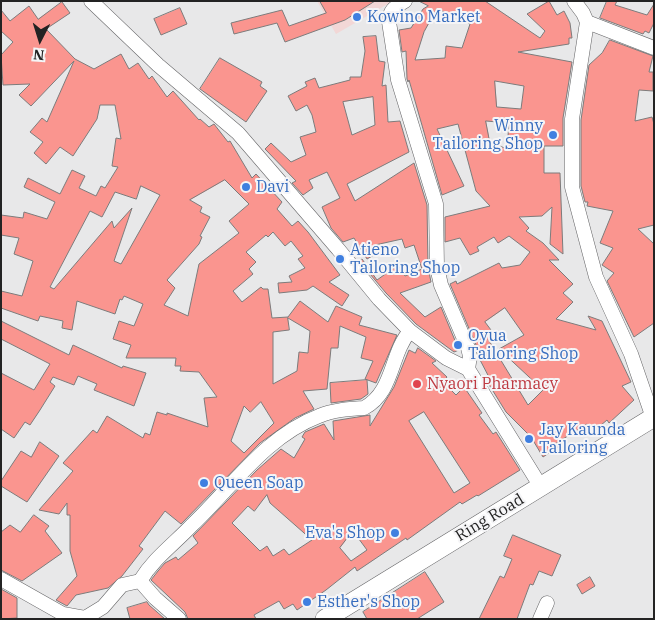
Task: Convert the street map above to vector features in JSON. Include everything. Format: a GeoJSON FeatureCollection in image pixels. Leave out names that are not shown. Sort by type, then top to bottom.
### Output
{"type":"FeatureCollection","features":[{"type":"Feature","properties":{"kind":"main road","name":"Ring Road"},"geometry":{"type":"LineString","coordinates":[[325,619],[654,418]]}},
{"type":"Feature","properties":{"kind":"street"},"geometry":{"type":"LineString","coordinates":[[92,1],[158,65],[238,133],[338,248],[379,299],[410,331],[432,349],[468,369],[541,487]]}},
{"type":"Feature","properties":{"kind":"street"},"geometry":{"type":"LineString","coordinates":[[405,1],[394,7],[389,14],[394,57],[408,114],[436,204],[437,267],[441,285],[468,348],[470,356],[468,369]]}},
{"type":"Feature","properties":{"kind":"street"},"geometry":{"type":"LineString","coordinates":[[574,1],[585,18],[654,48]]}},
{"type":"Feature","properties":{"kind":"street"},"geometry":{"type":"LineString","coordinates":[[593,1],[585,18],[572,119],[572,187],[596,277],[631,354],[654,418]]}},
{"type":"Feature","properties":{"kind":"street"},"geometry":{"type":"LineString","coordinates":[[1,579],[62,614],[86,618],[103,607],[122,585],[140,580],[163,552],[191,527],[281,437],[319,415],[369,406],[385,387],[401,342],[410,331]]}},
{"type":"Feature","properties":{"kind":"street"},"geometry":{"type":"LineString","coordinates":[[140,580],[155,598],[179,619]]}},
{"type":"Feature","properties":{"kind":"street"},"geometry":{"type":"LineString","coordinates":[[540,619],[547,603]]}},
{"type":"Feature","properties":{"kind":"shaded area","name":"Kowino Market"},"geometry":{"type":"Polygon","coordinates":[[[317,1],[320,1],[345,20],[353,15],[346,1],[365,7],[373,1],[393,1],[336,34],[317,1]]]}},
{"type":"Feature","properties":{"kind":"building"},"geometry":{"type":"Polygon","coordinates":[[[320,1],[375,1],[345,20],[285,42],[277,23],[234,34],[231,23],[282,10],[289,26],[326,13],[320,1]]]}},
{"type":"Feature","properties":{"kind":"building"},"geometry":{"type":"Polygon","coordinates":[[[419,1],[485,1],[540,38],[545,31],[527,14],[549,1],[557,15],[564,11],[570,23],[572,38],[569,38],[569,44],[518,52],[572,62],[563,118],[563,146],[544,146],[544,173],[560,173],[563,254],[550,244],[552,207],[542,216],[519,217],[529,228],[526,231],[543,243],[559,260],[549,260],[573,284],[563,293],[573,302],[556,319],[596,330],[588,316],[602,321],[631,382],[622,386],[634,400],[609,423],[607,420],[594,431],[587,424],[555,444],[558,447],[543,457],[531,437],[506,412],[488,383],[491,381],[479,358],[476,345],[450,284],[456,281],[457,284],[499,263],[502,268],[520,265],[530,252],[509,236],[498,243],[494,237],[477,247],[479,251],[470,255],[460,238],[445,242],[445,217],[490,206],[476,191],[458,124],[437,129],[464,186],[442,195],[409,80],[408,82],[407,79],[406,51],[402,52],[399,30],[411,28],[423,9],[428,6],[419,1]],[[437,9],[424,32],[415,60],[445,58],[446,46],[462,48],[470,24],[437,9]],[[495,81],[497,107],[521,109],[524,86],[495,81]],[[486,121],[490,142],[507,149],[509,123],[486,121]],[[505,308],[485,322],[494,334],[488,339],[528,405],[543,390],[499,349],[524,335],[505,308]]]}},
{"type":"Feature","properties":{"kind":"building"},"geometry":{"type":"Polygon","coordinates":[[[607,1],[617,1],[615,5],[647,15],[654,4],[654,23],[649,33],[645,31],[643,34],[600,18],[607,1]]]}},
{"type":"Feature","properties":{"kind":"building"},"geometry":{"type":"Polygon","coordinates":[[[62,2],[70,13],[46,29],[75,59],[94,69],[121,54],[129,69],[138,63],[149,79],[152,76],[167,97],[173,91],[199,120],[209,127],[214,124],[228,142],[230,141],[252,178],[256,174],[282,202],[277,209],[292,226],[298,221],[340,275],[329,282],[349,295],[342,306],[313,286],[307,290],[279,293],[278,283],[292,282],[289,276],[305,268],[298,259],[303,256],[291,241],[285,246],[273,232],[268,237],[266,235],[246,252],[256,262],[249,269],[253,274],[233,291],[242,302],[261,287],[268,289],[272,318],[288,317],[300,301],[328,322],[336,306],[362,317],[359,325],[397,335],[376,383],[365,379],[373,361],[361,358],[366,337],[340,326],[338,348],[331,348],[327,389],[303,391],[314,409],[295,418],[260,443],[181,524],[165,511],[139,546],[143,549],[122,576],[108,588],[76,595],[67,606],[56,600],[77,576],[70,551],[70,515],[67,515],[67,503],[59,514],[39,510],[73,471],[63,463],[93,430],[97,433],[107,416],[143,438],[145,433],[150,435],[157,412],[167,415],[167,413],[208,427],[204,398],[217,397],[199,372],[180,371],[181,366],[175,366],[176,358],[126,358],[131,345],[113,339],[119,321],[134,326],[143,304],[124,296],[122,300],[120,299],[115,314],[77,301],[72,330],[62,328],[63,321],[40,316],[38,321],[1,308],[1,291],[22,296],[33,261],[14,254],[19,238],[1,235],[1,215],[23,218],[24,212],[47,219],[55,202],[24,187],[28,178],[60,194],[72,170],[85,176],[79,188],[96,196],[101,186],[105,188],[118,167],[112,166],[116,138],[121,139],[115,105],[100,105],[97,119],[73,156],[60,147],[46,164],[34,153],[43,142],[30,132],[42,118],[47,122],[74,61],[31,106],[19,95],[30,84],[3,85],[1,55],[13,42],[1,31],[1,10],[10,21],[29,6],[38,19],[62,2]],[[225,180],[190,200],[202,207],[200,212],[210,217],[200,236],[202,237],[199,244],[167,280],[175,288],[164,305],[188,316],[199,264],[239,233],[229,221],[249,204],[225,180]],[[141,186],[136,199],[115,192],[102,217],[90,211],[50,287],[54,289],[112,221],[114,228],[132,208],[114,261],[121,264],[160,195],[141,186]],[[288,318],[289,330],[273,332],[273,384],[297,371],[299,352],[308,353],[310,331],[288,318]],[[261,402],[250,412],[244,406],[231,441],[244,453],[274,423],[261,402]]]}},
{"type":"Feature","properties":{"kind":"building"},"geometry":{"type":"Polygon","coordinates":[[[180,8],[187,24],[161,35],[154,19],[180,8]]]}},
{"type":"Feature","properties":{"kind":"building"},"geometry":{"type":"Polygon","coordinates":[[[376,36],[379,61],[385,62],[382,86],[386,85],[388,122],[400,121],[409,152],[347,184],[355,201],[414,163],[427,205],[428,267],[431,282],[400,293],[425,317],[441,307],[459,350],[454,352],[416,324],[359,261],[362,259],[377,280],[398,265],[405,276],[422,269],[414,245],[405,248],[402,239],[375,245],[379,252],[367,259],[354,238],[343,242],[331,228],[322,207],[340,198],[327,172],[309,180],[313,188],[303,195],[292,183],[296,181],[265,149],[271,143],[291,162],[306,155],[300,137],[316,132],[312,115],[307,105],[296,111],[288,96],[307,86],[305,82],[315,78],[319,88],[350,80],[350,77],[361,77],[365,51],[363,37],[376,36]],[[373,97],[343,102],[352,135],[375,125],[373,97]]]}},
{"type":"Feature","properties":{"kind":"building"},"geometry":{"type":"Polygon","coordinates":[[[610,40],[653,56],[649,72],[653,72],[653,91],[639,90],[635,121],[652,117],[654,124],[654,225],[638,229],[654,244],[654,323],[634,337],[607,281],[614,273],[602,265],[613,248],[600,243],[613,211],[587,206],[588,202],[585,202],[581,186],[581,120],[589,65],[602,53],[610,40]]]}},
{"type":"Feature","properties":{"kind":"building"},"geometry":{"type":"Polygon","coordinates":[[[220,58],[262,82],[260,86],[267,91],[246,122],[200,89],[220,58]]]}},
{"type":"Feature","properties":{"kind":"building"},"geometry":{"type":"Polygon","coordinates":[[[1,321],[69,355],[73,345],[122,368],[123,366],[146,373],[134,406],[94,390],[97,384],[78,376],[74,385],[53,377],[50,382],[55,386],[40,410],[30,425],[25,422],[14,438],[1,429],[1,373],[34,390],[50,364],[1,339],[1,321]]]}},
{"type":"Feature","properties":{"kind":"building"},"geometry":{"type":"Polygon","coordinates":[[[418,348],[436,361],[432,363],[447,377],[443,382],[456,395],[464,387],[482,413],[479,415],[493,434],[496,432],[520,470],[478,496],[462,504],[460,502],[407,540],[406,538],[357,571],[355,567],[297,610],[293,604],[284,609],[279,601],[254,615],[256,619],[188,619],[185,612],[151,580],[158,571],[165,563],[176,557],[178,560],[198,543],[193,536],[257,470],[281,449],[294,458],[305,439],[302,437],[305,432],[324,424],[334,440],[333,421],[370,415],[370,426],[394,387],[409,350],[415,353],[418,348]],[[424,412],[409,421],[454,493],[470,483],[424,412]],[[267,495],[254,511],[248,506],[232,523],[260,551],[267,546],[273,556],[284,549],[289,555],[312,540],[270,503],[267,495]],[[353,531],[340,548],[351,561],[367,550],[353,531]]]}},
{"type":"Feature","properties":{"kind":"building"},"geometry":{"type":"Polygon","coordinates":[[[367,380],[368,394],[361,399],[331,403],[330,383],[367,380]]]}},
{"type":"Feature","properties":{"kind":"building"},"geometry":{"type":"Polygon","coordinates":[[[40,442],[59,456],[27,502],[1,486],[1,481],[21,451],[31,457],[40,442]]]}},
{"type":"Feature","properties":{"kind":"building"},"geometry":{"type":"Polygon","coordinates":[[[34,515],[49,526],[45,531],[62,553],[22,581],[1,570],[1,532],[10,525],[20,532],[34,515]]]}},
{"type":"Feature","properties":{"kind":"building"},"geometry":{"type":"Polygon","coordinates":[[[513,535],[561,555],[552,576],[539,571],[533,585],[530,584],[517,619],[479,619],[500,576],[504,578],[512,559],[504,556],[513,535]]]}},
{"type":"Feature","properties":{"kind":"building"},"geometry":{"type":"Polygon","coordinates":[[[425,572],[444,602],[417,619],[367,619],[363,612],[425,572]]]}},
{"type":"Feature","properties":{"kind":"building"},"geometry":{"type":"Polygon","coordinates":[[[590,577],[595,586],[582,594],[577,585],[590,577]]]}},
{"type":"Feature","properties":{"kind":"building"},"geometry":{"type":"Polygon","coordinates":[[[1,589],[17,598],[17,618],[1,619],[1,589]]]}},
{"type":"Feature","properties":{"kind":"building"},"geometry":{"type":"Polygon","coordinates":[[[147,602],[165,619],[130,619],[127,608],[147,602]]]}},
{"type":"Feature","properties":{"kind":"place","name":"Kowino Market"},"geometry":{"type":"Point","coordinates":[357,17]}},
{"type":"Feature","properties":{"kind":"place","name":"Winny Tailoring Shop"},"geometry":{"type":"Point","coordinates":[553,135]}},
{"type":"Feature","properties":{"kind":"place","name":"Davi"},"geometry":{"type":"Point","coordinates":[246,187]}},
{"type":"Feature","properties":{"kind":"place","name":"Atieno Tailoring Shop"},"geometry":{"type":"Point","coordinates":[340,259]}},
{"type":"Feature","properties":{"kind":"place","name":"Oyua Tailoring Shop"},"geometry":{"type":"Point","coordinates":[458,345]}},
{"type":"Feature","properties":{"kind":"place","name":"Nyaori Pharmacy"},"geometry":{"type":"Point","coordinates":[417,384]}},
{"type":"Feature","properties":{"kind":"place","name":"Jay Kaunda Tailoring"},"geometry":{"type":"Point","coordinates":[529,439]}},
{"type":"Feature","properties":{"kind":"place","name":"Queen Soap"},"geometry":{"type":"Point","coordinates":[204,483]}},
{"type":"Feature","properties":{"kind":"place","name":"Eva's Shop"},"geometry":{"type":"Point","coordinates":[395,533]}},
{"type":"Feature","properties":{"kind":"place","name":"Esther's Shop"},"geometry":{"type":"Point","coordinates":[307,602]}}]}
